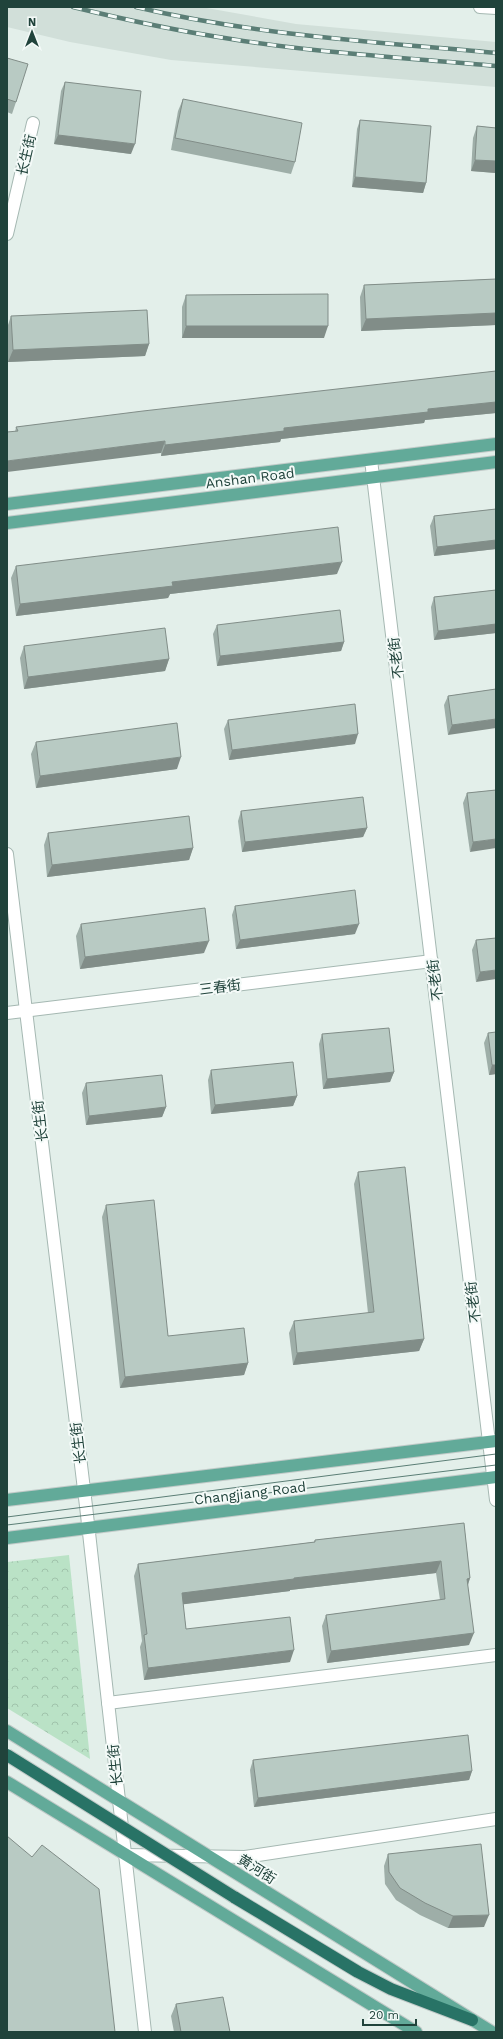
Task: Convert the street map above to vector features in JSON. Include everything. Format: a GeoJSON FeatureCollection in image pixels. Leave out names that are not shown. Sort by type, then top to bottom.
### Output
{"type":"FeatureCollection","features":[{"type":"Feature","properties":{"kind":"highway"},"geometry":{"type":"LineString","coordinates":[[7,1755],[371,1979],[419,2001],[472,2020]]}},
{"type":"Feature","properties":{"kind":"main road","name":"Anshan Road"},"geometry":{"type":"LineString","coordinates":[[7,504],[496,444]]}},
{"type":"Feature","properties":{"kind":"main road","name":"Anshan Road"},"geometry":{"type":"LineString","coordinates":[[7,523],[496,462]]}},
{"type":"Feature","properties":{"kind":"main road","name":"Changjiang Road"},"geometry":{"type":"LineString","coordinates":[[7,1500],[493,1442]]}},
{"type":"Feature","properties":{"kind":"main road","name":"Changjiang Road"},"geometry":{"type":"LineString","coordinates":[[7,1538],[495,1477]]}},
{"type":"Feature","properties":{"kind":"main road","name":"黄河街"},"geometry":{"type":"LineString","coordinates":[[7,1731],[492,2032]]}},
{"type":"Feature","properties":{"kind":"main road"},"geometry":{"type":"LineString","coordinates":[[7,1782],[416,2032]]}},
{"type":"Feature","properties":{"kind":"street"},"geometry":{"type":"LineString","coordinates":[[480,7],[496,8]]}},
{"type":"Feature","properties":{"kind":"street","name":"长生街"},"geometry":{"type":"LineString","coordinates":[[7,234],[33,123]]}},
{"type":"Feature","properties":{"kind":"street","name":"不老街"},"geometry":{"type":"LineString","coordinates":[[371,460],[432,961],[493,1442],[496,1500]]}},
{"type":"Feature","properties":{"kind":"street","name":"长生街"},"geometry":{"type":"LineString","coordinates":[[7,854],[84,1491],[146,2032]]}},
{"type":"Feature","properties":{"kind":"street","name":"三春街"},"geometry":{"type":"LineString","coordinates":[[7,1012],[432,961]]}},
{"type":"Feature","properties":{"kind":"street"},"geometry":{"type":"LineString","coordinates":[[108,1704],[496,1655]]}},
{"type":"Feature","properties":{"kind":"street"},"geometry":{"type":"LineString","coordinates":[[126,1855],[245,1857],[496,1819]]}},
{"type":"Feature","properties":{"kind":"shaded area"},"geometry":{"type":"Polygon","coordinates":[[[7,7],[201,7],[296,24],[496,42],[496,87],[171,60],[70,42],[7,27],[7,7]]]}},
{"type":"Feature","properties":{"kind":"green space"},"geometry":{"type":"Polygon","coordinates":[[[69,1555],[90,1759],[7,1708],[7,1562],[69,1555]]]}},
{"type":"Feature","properties":{"kind":"building"},"geometry":{"type":"Polygon","coordinates":[[[7,58],[28,64],[16,102],[7,99],[7,58]]]}},
{"type":"Feature","properties":{"kind":"building"},"geometry":{"type":"Polygon","coordinates":[[[65,82],[141,91],[135,144],[58,135],[65,82]]]}},
{"type":"Feature","properties":{"kind":"building"},"geometry":{"type":"Polygon","coordinates":[[[183,99],[302,123],[295,162],[175,138],[183,99]]]}},
{"type":"Feature","properties":{"kind":"building"},"geometry":{"type":"Polygon","coordinates":[[[360,120],[431,126],[426,183],[355,177],[360,120]]]}},
{"type":"Feature","properties":{"kind":"building"},"geometry":{"type":"Polygon","coordinates":[[[477,126],[496,128],[496,161],[475,160],[477,126]]]}},
{"type":"Feature","properties":{"kind":"building"},"geometry":{"type":"Polygon","coordinates":[[[496,279],[496,313],[366,319],[364,285],[496,279]]]}},
{"type":"Feature","properties":{"kind":"building"},"geometry":{"type":"Polygon","coordinates":[[[328,294],[328,326],[186,326],[186,295],[328,294]]]}},
{"type":"Feature","properties":{"kind":"building"},"geometry":{"type":"Polygon","coordinates":[[[147,310],[149,344],[13,350],[11,316],[147,310]]]}},
{"type":"Feature","properties":{"kind":"building"},"geometry":{"type":"Polygon","coordinates":[[[496,371],[496,402],[428,409],[428,412],[284,428],[284,431],[165,445],[165,441],[7,461],[7,432],[18,431],[16,427],[496,371]]]}},
{"type":"Feature","properties":{"kind":"building"},"geometry":{"type":"Polygon","coordinates":[[[496,509],[496,540],[437,547],[434,516],[496,509]]]}},
{"type":"Feature","properties":{"kind":"building"},"geometry":{"type":"Polygon","coordinates":[[[338,527],[342,562],[172,582],[173,586],[20,604],[16,566],[338,527]]]}},
{"type":"Feature","properties":{"kind":"building"},"geometry":{"type":"Polygon","coordinates":[[[496,590],[496,624],[438,631],[434,597],[496,590]]]}},
{"type":"Feature","properties":{"kind":"building"},"geometry":{"type":"Polygon","coordinates":[[[340,610],[344,642],[220,656],[217,625],[340,610]]]}},
{"type":"Feature","properties":{"kind":"building"},"geometry":{"type":"Polygon","coordinates":[[[165,628],[169,659],[28,677],[24,646],[165,628]]]}},
{"type":"Feature","properties":{"kind":"building"},"geometry":{"type":"Polygon","coordinates":[[[496,689],[496,719],[452,725],[448,696],[496,689]]]}},
{"type":"Feature","properties":{"kind":"building"},"geometry":{"type":"Polygon","coordinates":[[[355,704],[358,734],[232,750],[228,720],[355,704]]]}},
{"type":"Feature","properties":{"kind":"building"},"geometry":{"type":"Polygon","coordinates":[[[177,723],[181,757],[40,776],[36,742],[177,723]]]}},
{"type":"Feature","properties":{"kind":"building"},"geometry":{"type":"Polygon","coordinates":[[[496,790],[496,839],[473,842],[467,793],[496,790]]]}},
{"type":"Feature","properties":{"kind":"building"},"geometry":{"type":"Polygon","coordinates":[[[363,797],[367,828],[245,842],[241,811],[363,797]]]}},
{"type":"Feature","properties":{"kind":"building"},"geometry":{"type":"Polygon","coordinates":[[[189,816],[193,848],[52,865],[48,833],[189,816]]]}},
{"type":"Feature","properties":{"kind":"building"},"geometry":{"type":"Polygon","coordinates":[[[355,890],[359,924],[240,940],[235,906],[355,890]]]}},
{"type":"Feature","properties":{"kind":"building"},"geometry":{"type":"Polygon","coordinates":[[[205,908],[209,941],[85,957],[81,924],[205,908]]]}},
{"type":"Feature","properties":{"kind":"building"},"geometry":{"type":"Polygon","coordinates":[[[496,938],[496,970],[480,972],[476,940],[496,938]]]}},
{"type":"Feature","properties":{"kind":"building"},"geometry":{"type":"Polygon","coordinates":[[[389,1028],[394,1072],[327,1079],[322,1034],[389,1028]]]}},
{"type":"Feature","properties":{"kind":"building"},"geometry":{"type":"Polygon","coordinates":[[[496,1032],[496,1065],[492,1065],[488,1033],[496,1032]]]}},
{"type":"Feature","properties":{"kind":"building"},"geometry":{"type":"Polygon","coordinates":[[[293,1062],[297,1096],[215,1105],[211,1070],[293,1062]]]}},
{"type":"Feature","properties":{"kind":"building"},"geometry":{"type":"Polygon","coordinates":[[[162,1075],[166,1107],[89,1116],[86,1083],[162,1075]]]}},
{"type":"Feature","properties":{"kind":"building"},"geometry":{"type":"Polygon","coordinates":[[[405,1167],[424,1339],[297,1353],[294,1321],[374,1312],[358,1172],[405,1167]]]}},
{"type":"Feature","properties":{"kind":"building"},"geometry":{"type":"Polygon","coordinates":[[[154,1200],[168,1336],[244,1328],[248,1363],[125,1377],[106,1205],[154,1200]]]}},
{"type":"Feature","properties":{"kind":"building"},"geometry":{"type":"Polygon","coordinates":[[[464,1523],[470,1578],[467,1579],[474,1633],[331,1651],[326,1615],[445,1599],[441,1561],[182,1593],[186,1629],[290,1617],[294,1650],[148,1668],[144,1635],[147,1634],[138,1564],[315,1542],[315,1540],[464,1523]]]}},
{"type":"Feature","properties":{"kind":"building"},"geometry":{"type":"Polygon","coordinates":[[[468,1735],[472,1771],[258,1798],[253,1760],[468,1735]]]}},
{"type":"Feature","properties":{"kind":"building"},"geometry":{"type":"Polygon","coordinates":[[[7,1836],[32,1857],[42,1845],[99,1889],[115,2032],[7,2032],[7,1836]]]}},
{"type":"Feature","properties":{"kind":"building"},"geometry":{"type":"Polygon","coordinates":[[[481,1844],[489,1915],[453,1916],[425,1903],[400,1888],[389,1872],[388,1854],[481,1844]]]}},
{"type":"Feature","properties":{"kind":"building"},"geometry":{"type":"Polygon","coordinates":[[[223,1997],[230,2032],[181,2032],[176,2004],[223,1997]]]}},
{"type":"Feature","properties":{"kind":"tram line"},"geometry":{"type":"LineString","coordinates":[[7,1517],[496,1454]]}},
{"type":"Feature","properties":{"kind":"tram line"},"geometry":{"type":"LineString","coordinates":[[7,1525],[496,1465]]}},
{"type":"Feature","properties":{"kind":"railway"},"geometry":{"type":"LineString","coordinates":[[73,7],[172,29],[264,44],[330,52],[496,66]]}},
{"type":"Feature","properties":{"kind":"railway"},"geometry":{"type":"LineString","coordinates":[[136,7],[180,17],[270,31],[360,41],[496,53]]}}]}
